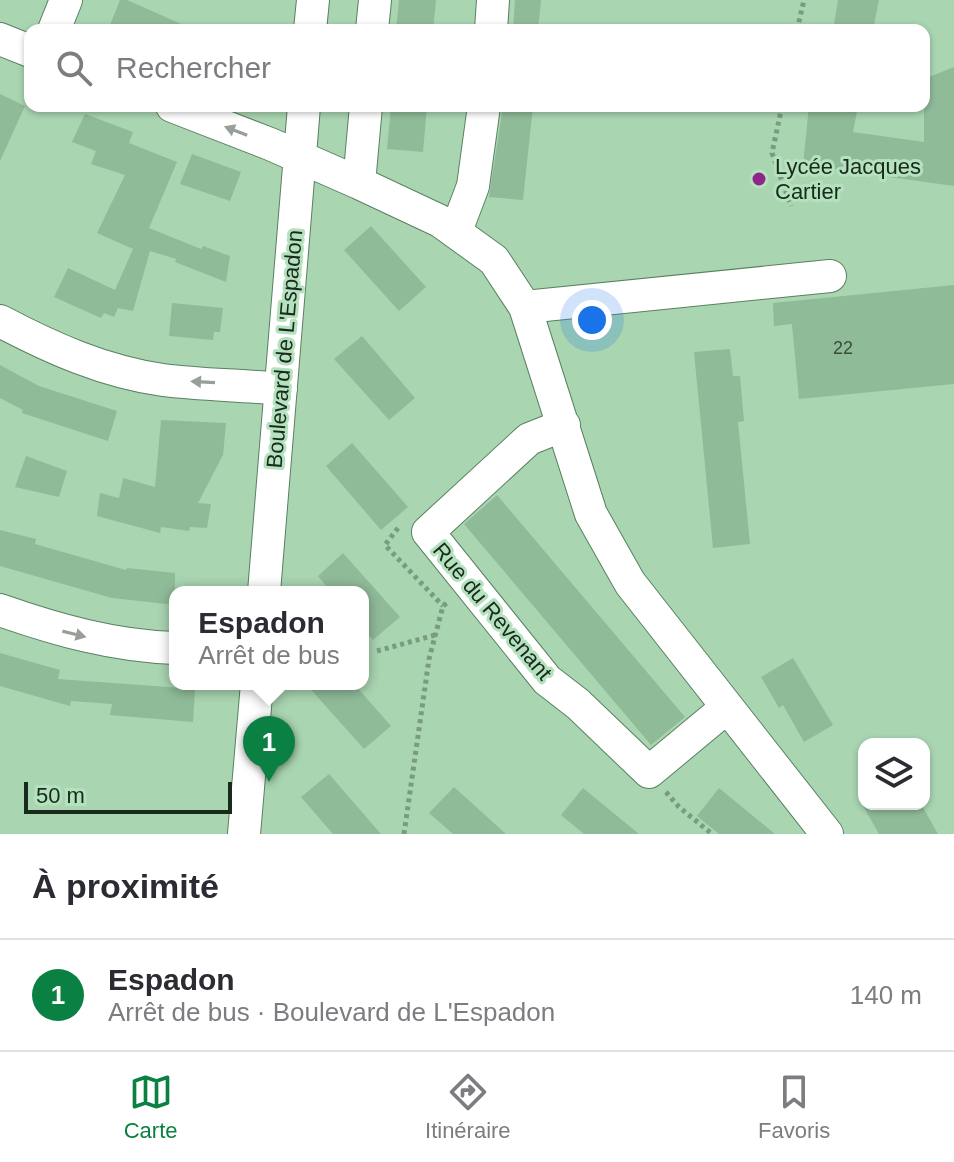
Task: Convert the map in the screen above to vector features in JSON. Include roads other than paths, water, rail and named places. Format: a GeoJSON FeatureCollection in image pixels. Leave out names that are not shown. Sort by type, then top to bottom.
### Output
{"type":"FeatureCollection","features":[{"type":"Feature","properties":{"kind":"street"},"geometry":{"type":"LineString","coordinates":[[56,24],[66,0]]}},
{"type":"Feature","properties":{"kind":"street"},"geometry":{"type":"LineString","coordinates":[[311,24],[313,0]]}},
{"type":"Feature","properties":{"kind":"street"},"geometry":{"type":"LineString","coordinates":[[373,24],[375,0]]}},
{"type":"Feature","properties":{"kind":"street"},"geometry":{"type":"LineString","coordinates":[[491,24],[493,0]]}},
{"type":"Feature","properties":{"kind":"street"},"geometry":{"type":"LineString","coordinates":[[0,39],[24,49]]}},
{"type":"Feature","properties":{"kind":"street"},"geometry":{"type":"LineString","coordinates":[[187,112],[359,183],[456,231],[494,260],[525,307],[591,514],[607,547],[630,583],[827,834]]}},
{"type":"Feature","properties":{"kind":"street","name":"Boulevard de L'Espadon"},"geometry":{"type":"LineString","coordinates":[[265,586],[304,112]]}},
{"type":"Feature","properties":{"kind":"street"},"geometry":{"type":"LineString","coordinates":[[359,183],[365,112]]}},
{"type":"Feature","properties":{"kind":"street"},"geometry":{"type":"LineString","coordinates":[[456,231],[473,186],[483,112]]}},
{"type":"Feature","properties":{"kind":"street"},"geometry":{"type":"LineString","coordinates":[[525,307],[830,276]]}},
{"type":"Feature","properties":{"kind":"street"},"geometry":{"type":"LineString","coordinates":[[0,321],[45,345],[108,368],[163,380],[281,389]]}},
{"type":"Feature","properties":{"kind":"street","name":"Rue du Revenant"},"geometry":{"type":"LineString","coordinates":[[564,425],[529,439],[428,532],[547,680],[578,704],[649,772],[726,708]]}},
{"type":"Feature","properties":{"kind":"street"},"geometry":{"type":"LineString","coordinates":[[0,610],[51,628],[112,643],[169,648]]}},
{"type":"Feature","properties":{"kind":"street"},"geometry":{"type":"LineString","coordinates":[[244,834],[256,690]]}},
{"type":"Feature","properties":{"kind":"place","name":"Lycée Jacques Cartier"},"geometry":{"type":"Point","coordinates":[759,179]}},
{"type":"Feature","properties":{"kind":"place","name":"Espadon"},"geometry":{"type":"Point","coordinates":[269,782]}}]}
